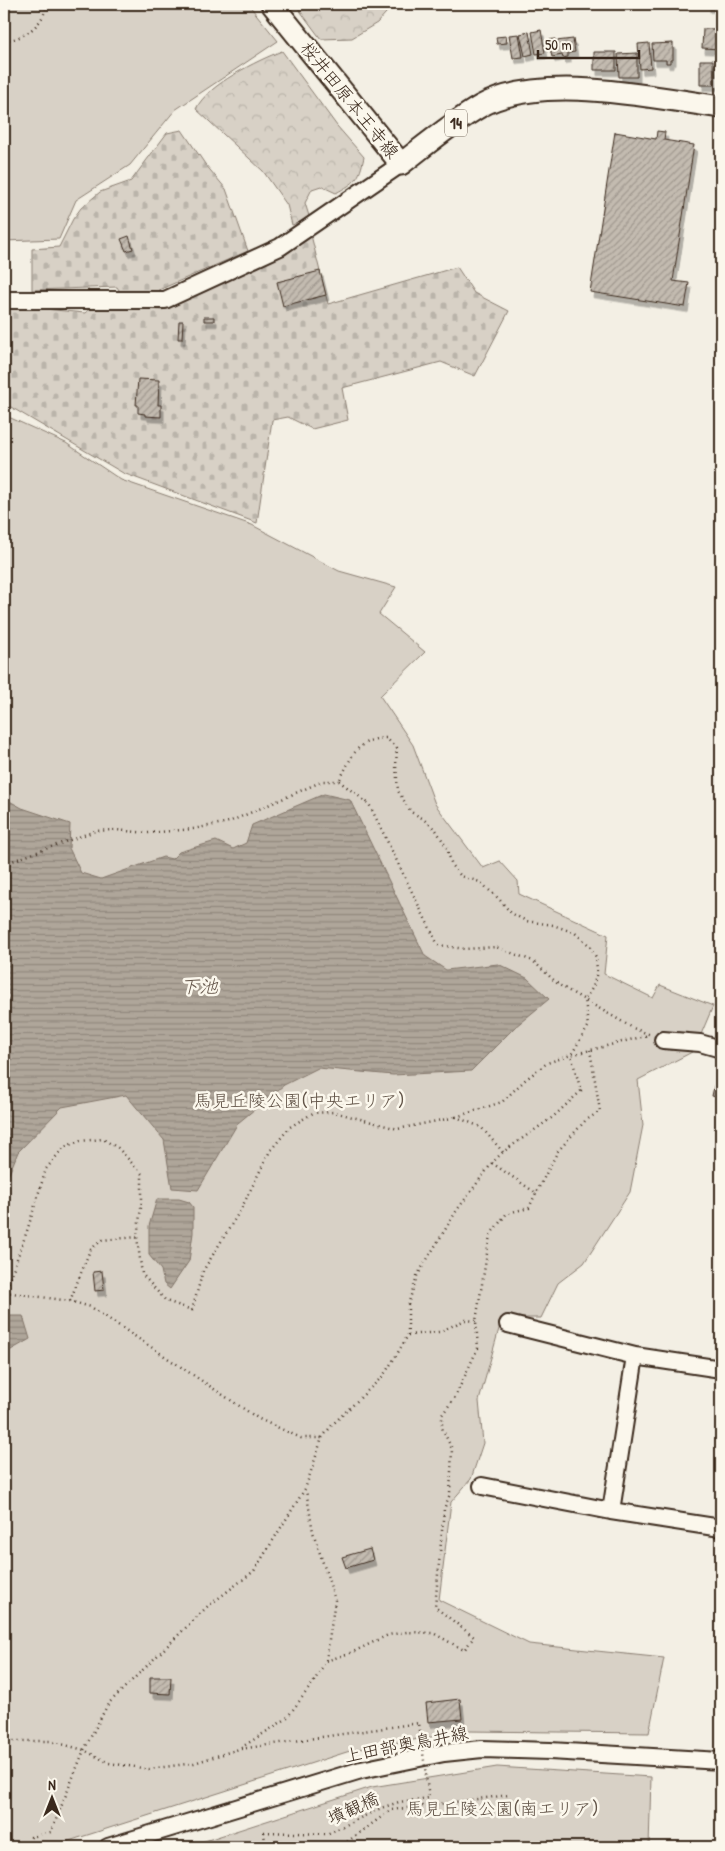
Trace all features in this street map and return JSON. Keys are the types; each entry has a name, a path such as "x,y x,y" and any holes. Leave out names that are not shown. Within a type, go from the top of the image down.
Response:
{"main road":[{"name":"桜井田原本王寺線","path":"272,4 401,164 482,106 508,95 535,90 611,92 721,107"}],"street":[{"path":"4,300 165,300 280,247 401,164"},
{"path":"657,1037 700,1043 721,1049"},
{"path":"508,1324 635,1356 721,1369"},
{"path":"611,1511 635,1356"},
{"path":"482,1486 611,1511 721,1528"},
{"name":"上田部奥鳥井線","path":"108,1847 362,1770 444,1753 482,1749 721,1761"}],"path":[{"path":"4,40 20,36 35,29 46,8 46,4"},
{"path":"27,1847 31,1837 51,1832 84,1750 108,1704 207,1607 254,1571 305,1489 322,1438 332,1425 383,1376 408,1335 408,1304 417,1276 457,1210 492,1163 503,1152 553,1117 582,1092 572,1055 588,1027 585,999 593,987 597,972 596,957 589,945 575,933 553,925 526,921 518,917 511,913 480,882 461,876 452,866 447,848 436,830 422,818 411,812 398,791 397,748 386,738 373,738 358,747 340,781"},
{"path":"4,864 95,831 116,830 148,833 193,829 228,822 323,781 340,781 369,804 438,945 465,949 496,947 524,957 533,961 559,984 633,1028 657,1037"},
{"path":"322,1438 301,1438 259,1419 91,1307 70,1301 4,1292 27,1231 46,1169 64,1148 80,1140 103,1139 118,1148 142,1174 142,1200 137,1237 142,1274 166,1301 192,1310 203,1271 241,1209 270,1151 290,1126 312,1113 334,1112 398,1129 456,1117 502,1102 525,1080 547,1063 590,1050 657,1037"},
{"path":"326,1661 354,1652 388,1635 407,1632 433,1633 464,1650 474,1637 435,1607 444,1509 450,1494 452,1449 442,1428 442,1415 455,1397 478,1348 476,1321 490,1235 507,1213 529,1208 558,1151 585,1121 600,1111 590,1050"},
{"path":"456,1117 481,1127 503,1152"},
{"path":"492,1163 536,1193"},
{"path":"70,1301 90,1250 102,1240 137,1237"},
{"path":"408,1335 439,1332 465,1320 476,1321"},
{"path":"4,1744 13,1741 50,1741 84,1750 109,1763 149,1768 194,1763 239,1749 286,1719 313,1683 326,1661 335,1600 313,1532 305,1489"},
{"name":"墳観橋","path":"239,1749 419,1723 429,1798 399,1802 381,1808 327,1834 264,1832 265,1844"},
{"path":"329,1847 340,1847 391,1810 510,1795"},
{"path":"247,1847 281,1842 310,1847"}],"green space":[{"path":"4,4 248,4 278,41 175,110 130,165 76,200 59,239 4,241"},
{"path":"295,4 394,4 377,23 352,38 321,39"},
{"path":"282,51 337,126 364,157 356,180 348,186 336,193 321,186 312,189 305,203 309,216 305,220 292,225 287,205 263,171 196,109 202,100 222,82 260,60"},
{"path":"182,130 205,164 226,189 248,251 154,292 121,293 117,287 32,290 32,249 59,247 73,219 81,208 100,192 131,181 167,133"},
{"path":"311,235 328,304 457,267 474,293 509,311 475,376 441,362 342,388 348,420 312,429 288,417 272,420 257,523 123,473 4,403 4,305 85,313 94,305 162,310 272,260"},
{"name":"馬見丘陵公園(中央エリア)","path":"4,415 66,443 121,480 252,525 339,571 396,587 379,614 425,652 380,696 413,745 435,804 483,868 500,861 518,881 519,894 608,935 604,974 653,998 660,985 713,1006 694,1051 638,1080 643,1125 630,1192 584,1263 558,1283 541,1318 502,1318 479,1401 483,1443 471,1479 451,1502 439,1600 529,1644 664,1658 649,1733 467,1731 353,1750 50,1847 4,1847"},
{"name":"馬見丘陵公園(南エリア)","path":"497,1767 651,1777 649,1847 186,1847 372,1787"}],"water":[{"name":"下池","path":"324,794 350,800 425,956 446,970 498,964 527,978 549,999 515,1027 471,1071 393,1075 318,1068 284,1085 238,1123 198,1190 172,1188 164,1140 126,1095 62,1107 18,1152 4,1186 4,1011 10,996 4,988 4,798 22,808 70,824 69,848 81,873 101,879 163,857 172,859 179,852 216,841 233,849 246,843 252,825"},
{"path":"157,1199 179,1199 189,1202 193,1207 193,1233 189,1261 170,1289 164,1284 161,1270 149,1255 149,1226"},
{"path":"4,1316 23,1316 30,1339 4,1354"}],"building":[{"path":"707,4 721,4 721,6 707,7"},
{"path":"719,24 721,24 721,49 702,48 703,29 719,29"},
{"path":"541,30 545,53 536,54 532,32"},
{"path":"529,32 533,54 525,56 520,34"},
{"path":"519,34 523,57 513,58 509,35"},
{"path":"506,36 507,43 497,44 496,37"},
{"path":"555,39 556,41 573,39 575,52 568,53 568,57 563,58 562,55 552,57 548,40"},
{"path":"649,43 651,68 640,69 638,44"},
{"path":"673,43 673,60 670,60 670,63 666,63 666,60 653,60 652,44"},
{"path":"594,52 616,52 616,70 594,70"},
{"path":"637,53 637,77 619,77 618,54"},
{"path":"700,60 713,60 714,85 700,85"},
{"path":"657,131 665,132 664,140 694,145 673,281 689,283 685,307 590,292 615,132 656,139"},
{"path":"129,236 133,249 126,251 121,239"},
{"path":"320,271 326,295 283,306 277,282"},
{"path":"204,317 214,317 214,321 204,321"},
{"path":"179,321 183,321 182,339 178,339"},
{"path":"138,379 159,380 158,405 161,405 161,417 145,416 145,414 138,413 138,405 136,405"},
{"path":"721,1062 721,1098 712,1096"},
{"path":"102,1271 104,1290 95,1291 93,1272"},
{"path":"370,1549 373,1560 346,1568 342,1557"},
{"path":"150,1677 171,1677 170,1694 150,1693"},
{"path":"460,1699 462,1719 428,1722 426,1703"}]}
